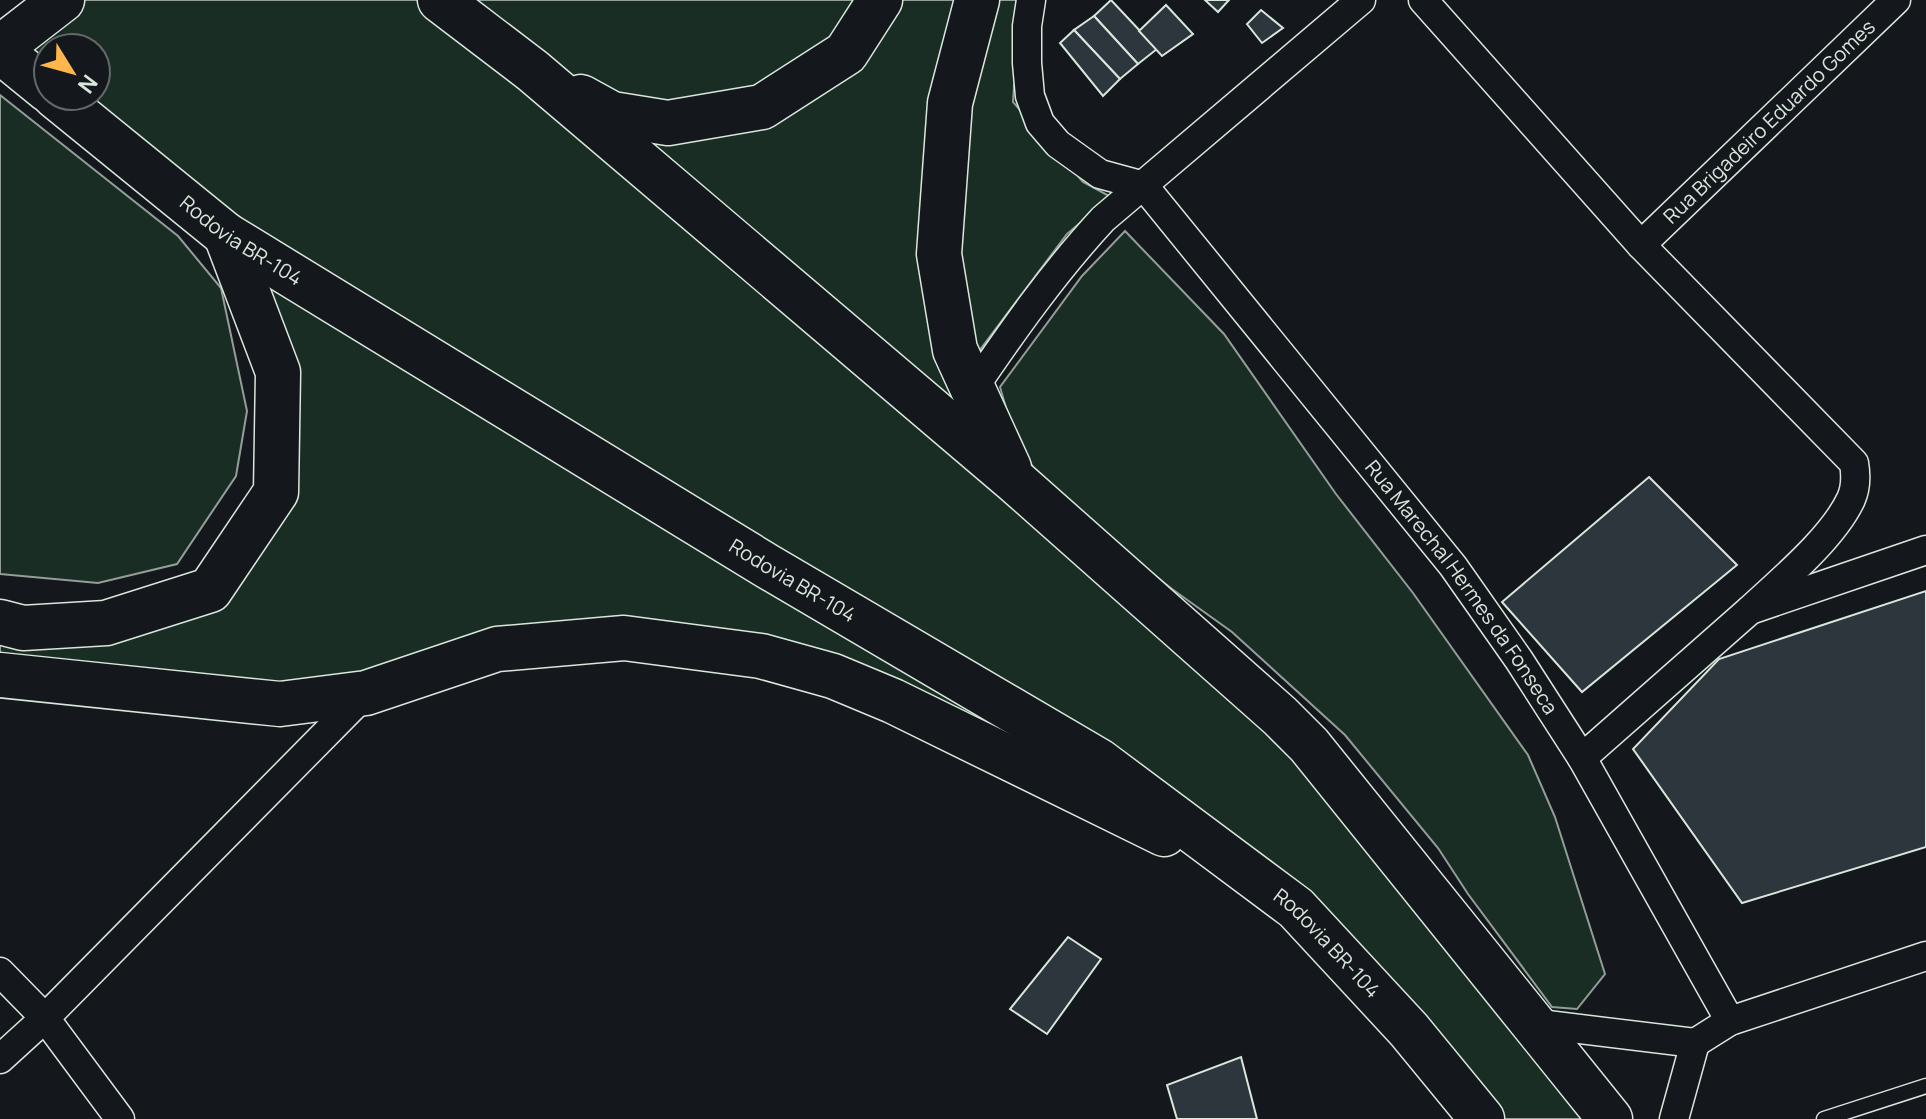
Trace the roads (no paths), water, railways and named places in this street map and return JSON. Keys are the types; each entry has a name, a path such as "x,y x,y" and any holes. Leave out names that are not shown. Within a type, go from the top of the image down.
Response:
{"highway":[{"path":"32,76 0,49 62,0"},
{"path":"440,0 533,71 1015,481 1280,716 1309,745 1610,1119"},
{"path":"533,71 612,114 668,123 762,107 846,53 880,0"},
{"path":"977,0 950,103 939,254 955,350 1015,481"},
{"name":"Rodovia BR-104","path":"75,112 226,235 767,566 1099,761 1296,908 1409,1030 1482,1119"},
{"path":"0,622 23,628 106,623 210,590 276,492 278,372 226,235"},
{"path":"0,675 280,704 366,693 497,649 624,638 761,656 833,676 893,701 1259,881"}],"street":[{"path":"1031,0 1027,63 1030,96 1040,123 1058,144 1100,174 1144,186"},
{"path":"973,389 1018,323 1071,254 1103,219 1361,0"},
{"path":"1423,0 1641,245 1854,463 1856,477 1852,498 1833,527 1750,610 1582,758"},
{"name":"Rua Brigadeiro Eduardo Gomes","path":"1641,245 1896,0"},
{"name":"Rua Marechal Hermes da Fonseca","path":"1144,186 1453,566 1519,660 1582,758 1730,1021"},
{"path":"1750,610 1926,550"},
{"path":"0,1059 45,1018 366,693"},
{"path":"1531,1023 1695,1043 1730,1021 1926,956"},
{"path":"0,972 45,1018 120,1119"},
{"path":"1674,1119 1695,1043"}],"lane":[{"path":"1824,1119 1926,1086"}]}
